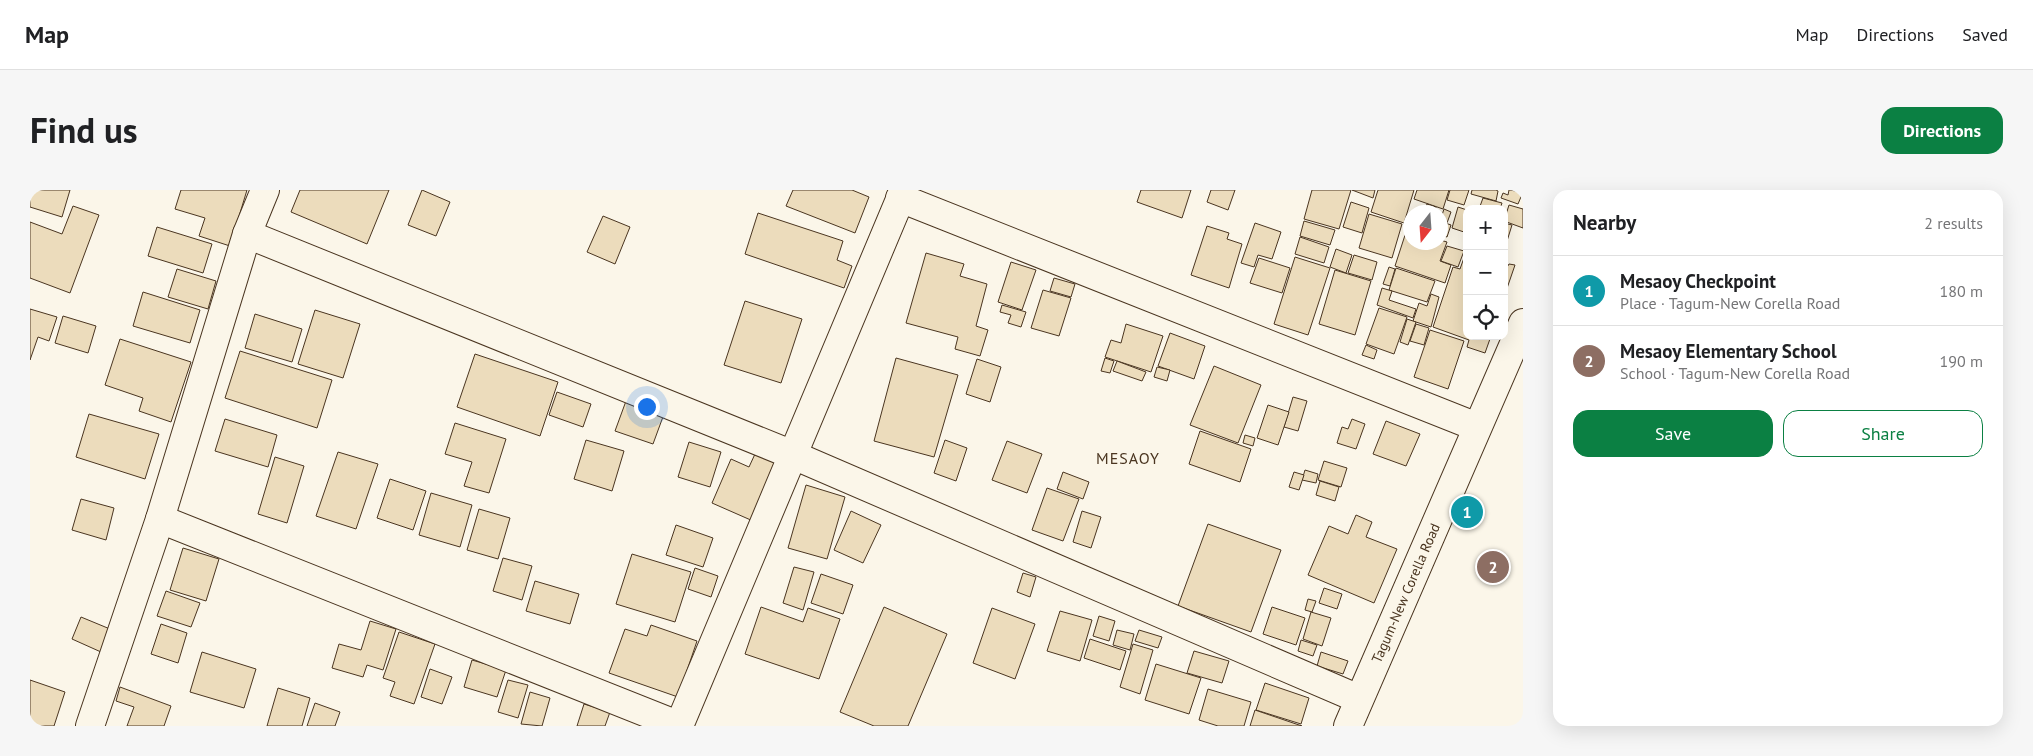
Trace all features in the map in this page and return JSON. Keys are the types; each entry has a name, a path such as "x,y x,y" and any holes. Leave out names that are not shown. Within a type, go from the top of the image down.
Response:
{"street":[{"path":"90,726 97,712 160,519 247,234 265,190"},
{"path":"160,519 680,726 902,194 1478,427"},
{"path":"247,234 792,455 1360,699"},
{"name":"Tagum-New Corella Road","path":"1348,726 1523,323"}],"building":[{"path":"30,190 70,190 62,217 30,207"},
{"path":"181,190 247,190 230,246 199,236 205,218 175,209"},
{"path":"300,190 389,190 367,244 291,212"},
{"path":"422,190 450,202 436,236 408,225"},
{"path":"793,190 852,190 869,197 855,233 786,206"},
{"path":"1141,190 1191,190 1182,218 1137,202"},
{"path":"1211,190 1235,190 1228,210 1207,202"},
{"path":"1312,190 1351,190 1339,229 1304,219"},
{"path":"1352,190 1375,190 1373,198"},
{"path":"1378,190 1414,190 1409,205 1403,205 1403,223 1371,212"},
{"path":"1417,190 1449,190 1444,205 1431,205 1414,199"},
{"path":"1450,190 1469,190 1464,205 1447,200"},
{"path":"1472,190 1496,190 1498,191 1496,201 1471,194"},
{"path":"1509,190 1523,192 1518,204 1501,198 1503,193 1508,195"},
{"path":"1483,198 1502,203 1501,205 1480,205"},
{"path":"1351,202 1369,208 1362,233 1343,227"},
{"path":"1509,205 1523,209 1523,228 1508,222"},
{"path":"73,206 99,215 70,293 30,278 30,222 62,234"},
{"path":"1458,207 1463,209 1463,232 1452,228"},
{"path":"758,213 843,241 837,260 852,266 844,288 745,254"},
{"path":"1369,214 1402,224 1392,258 1359,248"},
{"path":"603,216 630,227 615,264 587,252"},
{"path":"1304,221 1335,230 1330,245 1300,236"},
{"path":"1255,223 1281,232 1272,259 1258,255 1254,267 1241,263"},
{"path":"1508,224 1512,225 1508,238"},
{"path":"1207,226 1229,233 1227,239 1242,244 1229,288 1191,275"},
{"path":"157,227 212,244 203,273 148,256"},
{"path":"1300,237 1329,247 1324,263 1295,254"},
{"path":"1403,241 1403,250 1444,250 1440,261 1451,265 1445,283 1395,266"},
{"path":"1448,246 1463,251 1458,267 1441,261 1445,250 1448,250"},
{"path":"1336,249 1352,255 1346,273 1330,267"},
{"path":"926,253 964,264 960,276 987,284 976,326 988,330 980,356 955,349 958,337 906,323"},
{"path":"1354,255 1377,262 1372,280 1348,273"},
{"path":"1295,257 1330,268 1308,335 1274,324"},
{"path":"1259,258 1290,268 1282,293 1250,283"},
{"path":"1463,261 1463,338 1433,327 1453,267 1460,269"},
{"path":"1011,262 1036,270 1022,310 998,302"},
{"path":"1509,264 1515,265 1508,285"},
{"path":"1389,267 1395,269 1390,286 1383,284"},
{"path":"1396,268 1435,281 1427,302 1389,290"},
{"path":"177,269 216,281 208,309 168,297"},
{"path":"1335,270 1371,281 1355,335 1319,324"},
{"path":"1054,278 1075,284 1071,297 1050,291"},
{"path":"1382,288 1392,291 1389,300 1416,309 1413,318 1377,305"},
{"path":"1043,290 1071,298 1059,336 1031,328"},
{"path":"143,292 200,310 190,343 133,326"},
{"path":"1431,294 1439,297 1431,327 1413,321 1419,303 1427,306"},
{"path":"745,301 802,319 781,383 724,365"},
{"path":"1002,305 1026,312 1021,327 1008,323 1011,315 1000,312"},
{"path":"1379,308 1407,317 1394,354 1366,344"},
{"path":"30,309 57,317 49,341 38,337 30,360"},
{"path":"315,310 360,324 343,378 298,364"},
{"path":"255,314 302,329 292,362 245,348"},
{"path":"63,316 96,326 88,353 55,343"},
{"path":"1407,319 1416,322 1408,345 1400,342"},
{"path":"1126,324 1163,336 1151,372 1105,357 1111,340 1121,343"},
{"path":"1416,324 1429,328 1424,345 1410,341"},
{"path":"1430,330 1464,341 1448,389 1414,377"},
{"path":"1170,333 1205,346 1194,379 1158,366"},
{"path":"120,339 191,362 171,422 139,411 143,398 105,385"},
{"path":"1469,340 1490,340 1485,353 1467,347"},
{"path":"1366,345 1377,350 1374,359 1362,355"},
{"path":"240,351 332,380 317,428 225,398"},
{"path":"475,354 558,382 540,436 457,407"},
{"path":"896,358 958,375 934,457 874,441"},
{"path":"1105,358 1114,361 1110,373 1101,371"},
{"path":"977,359 1001,367 990,402 966,394"},
{"path":"1117,361 1146,372 1142,381 1113,371"},
{"path":"1214,366 1261,385 1238,443 1190,425"},
{"path":"1157,367 1170,370 1167,381 1154,377"},
{"path":"557,392 591,404 583,427 549,415"},
{"path":"1293,397 1307,401 1298,431 1284,427"},
{"path":"626,401 664,414 653,444 615,431"},
{"path":"1268,405 1289,412 1278,445 1257,438"},
{"path":"89,414 159,434 145,479 76,457"},
{"path":"225,419 277,435 268,467 215,451"},
{"path":"1352,419 1365,424 1356,449 1337,443 1342,427 1348,429"},
{"path":"1386,421 1420,434 1406,466 1373,454"},
{"path":"455,423 506,439 489,493 464,486 472,462 445,454"},
{"path":"1200,431 1251,449 1240,482 1189,464"},
{"path":"1245,435 1255,438 1253,446 1243,443"},
{"path":"586,440 624,451 612,491 574,479"},
{"path":"945,440 967,448 956,481 934,473"},
{"path":"1007,441 1042,454 1027,493 992,480"},
{"path":"689,442 721,452 710,487 678,477"},
{"path":"338,452 378,464 356,529 316,516"},
{"path":"755,454 778,463 753,521 712,503 731,459 749,467"},
{"path":"275,457 304,466 287,523 258,514"},
{"path":"1324,461 1347,468 1341,487 1318,480"},
{"path":"1305,470 1318,474 1316,483 1302,480"},
{"path":"1063,472 1089,482 1083,499 1057,489"},
{"path":"1294,472 1304,475 1299,490 1289,487"},
{"path":"390,479 426,491 413,530 377,518"},
{"path":"1320,481 1339,487 1335,501 1316,495"},
{"path":"806,485 845,497 827,559 788,548"},
{"path":"1047,488 1079,499 1063,541 1032,530"},
{"path":"431,493 472,505 460,547 419,535"},
{"path":"81,499 114,508 106,540 72,530"},
{"path":"1462,502 1476,506 1471,522 1457,517"},
{"path":"479,509 510,518 498,559 467,550"},
{"path":"851,511 881,525 863,563 834,550"},
{"path":"1082,511 1101,517 1091,548 1073,542"},
{"path":"1356,515 1372,522 1366,537 1397,549 1374,603 1308,575 1329,526 1348,534"},
{"path":"1208,524 1281,550 1251,632 1178,606"},
{"path":"676,525 713,538 703,567 666,555"},
{"path":"183,548 219,559 206,601 170,590"},
{"path":"632,554 691,572 675,622 616,604"},
{"path":"503,558 532,566 522,600 493,591"},
{"path":"794,567 814,572 803,610 783,603"},
{"path":"695,568 718,576 711,597 688,589"},
{"path":"1023,573 1036,577 1030,597 1017,592"},
{"path":"821,574 853,585 843,614 811,603"},
{"path":"535,581 579,594 570,624 526,611"},
{"path":"1324,588 1342,594 1337,609 1319,603"},
{"path":"166,591 200,603 191,627 157,616"},
{"path":"1308,599 1316,601 1312,612 1305,610"},
{"path":"761,607 803,622 808,608 840,619 819,679 745,654"},
{"path":"884,607 947,634 908,726 874,726 840,712"},
{"path":"1272,607 1305,618 1296,645 1263,634"},
{"path":"992,608 1035,624 1015,679 973,663"},
{"path":"1060,611 1092,620 1080,661 1047,651"},
{"path":"1311,612 1331,618 1322,646 1303,639"},
{"path":"1099,616 1115,621 1109,641 1093,636"},
{"path":"81,617 110,629 101,652 72,639"},
{"path":"370,621 396,629 383,670 367,665 363,677 332,668 339,644 361,650"},
{"path":"161,624 187,633 178,663 151,654"},
{"path":"651,625 697,641 678,697 609,673 625,629 647,636"},
{"path":"1117,630 1134,634 1130,650 1113,645"},
{"path":"1139,630 1162,637 1158,648 1135,641"},
{"path":"399,632 435,644 414,704 390,696 395,682 383,678"},
{"path":"1090,639 1126,651 1120,670 1084,658"},
{"path":"1301,640 1317,645 1313,656 1298,651"},
{"path":"1133,644 1153,650 1140,694 1120,687"},
{"path":"1194,651 1229,661 1222,683 1187,673"},
{"path":"202,652 256,669 244,708 190,692"},
{"path":"1321,652 1348,661 1343,674 1317,666"},
{"path":"472,660 506,670 497,697 464,687"},
{"path":"1156,664 1201,678 1189,714 1145,700"},
{"path":"430,669 452,677 442,704 421,697"},
{"path":"30,680 65,692 54,726 30,726"},
{"path":"508,680 528,685 518,718 498,712"},
{"path":"1265,683 1309,698 1301,724 1256,710"},
{"path":"120,687 171,706 164,726 127,726 134,707 116,701"},
{"path":"278,688 310,698 302,726 267,726"},
{"path":"1208,689 1251,702 1244,726 1218,726 1199,720"},
{"path":"530,692 550,698 542,726 521,724"},
{"path":"315,703 340,712 335,726 307,726"},
{"path":"584,704 610,712 605,726 577,726"},
{"path":"1255,710 1302,726 1250,726"}],"place":[{"name":"Mesaoy Checkpoint","path":"1467,512"},
{"name":"Mesaoy Elementary School","path":"1493,567"}],"district":[{"name":"MESAOY","path":"1128,458"}]}
